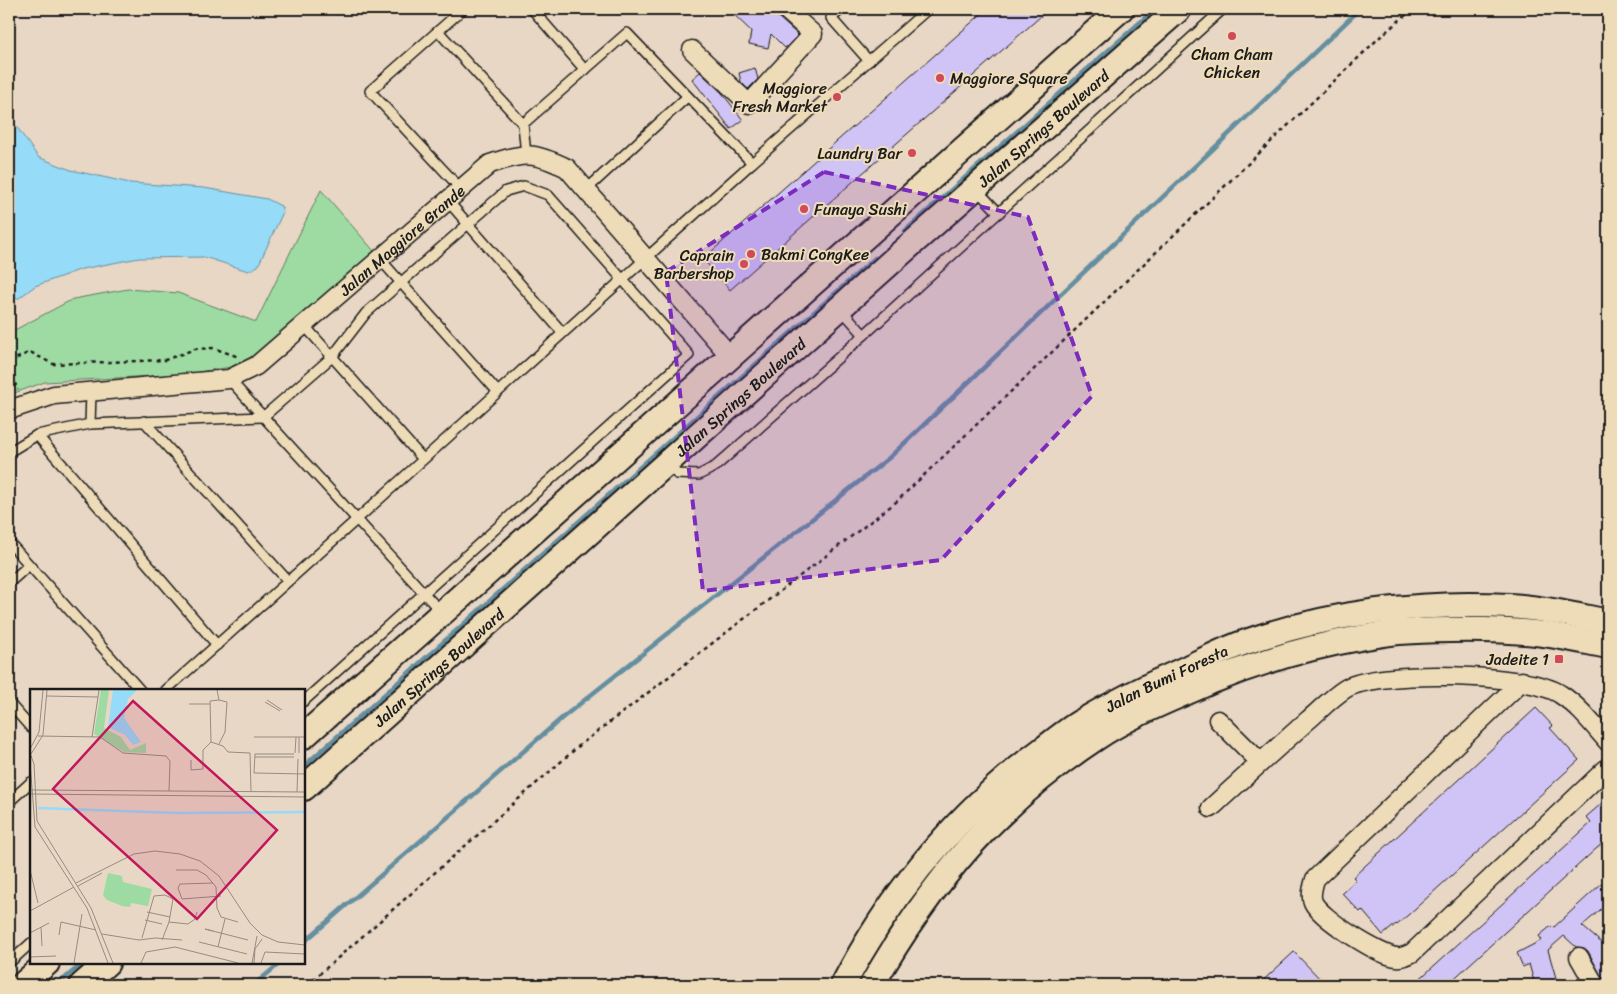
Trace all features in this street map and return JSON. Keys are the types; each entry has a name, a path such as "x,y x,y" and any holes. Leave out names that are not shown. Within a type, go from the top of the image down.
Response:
{"main road":[{"path":"305,735 1121,9"},
{"name":"Jalan Springs Boulevard","path":"305,787 672,469 840,308 1179,9"},
{"path":"875,229 900,254"},
{"name":"Jalan Bumi Foresta","path":"843,985 862,949 917,869 975,806 1015,770 1078,724 1147,686 1242,643 1309,623 1393,609 1466,605 1510,606 1556,611 1608,622"},
{"name":"Jalan Bumi Foresta","path":"872,985 909,922 946,872 990,824 1035,781 1097,736 1168,700 1249,666 1322,645 1398,632 1474,630 1542,634 1608,646"},
{"path":"22,985 46,964"},
{"path":"82,985 106,964"}],"street":[{"path":"692,50 749,104 813,34 785,9"},
{"name":"Jalan Maggiore Grande","path":"9,410 54,395 230,379 256,366 453,194 490,164 516,155 541,156 567,168 731,357"},
{"path":"1212,808 1260,762 1345,689 1373,679 1423,675 1522,682 1560,693 1584,715 1608,742"},
{"path":"1522,682 1314,879 1312,894 1314,903 1323,914 1380,952 1396,957 1412,953 1605,770 1608,747"},
{"path":"1218,720 1260,762"},
{"path":"1579,956 1595,985"}],"lane":[{"path":"462,9 370,91 453,194 468,224 562,332"},
{"path":"532,9 586,70"},
{"path":"842,9 831,18 869,61"},
{"path":"672,469 699,475 716,466 864,335 1223,9"},
{"path":"167,689 358,520 422,458 622,278 925,10"},
{"path":"438,31 523,124 526,156"},
{"path":"523,124 627,33 752,162"},
{"path":"586,190 687,97"},
{"path":"9,452 37,435 90,424 263,416 332,357 366,312 506,191 524,186 548,195 689,354 305,700"},
{"path":"976,188 998,213"},
{"path":"380,259 497,391"},
{"path":"840,308 864,335"},
{"path":"304,325 422,458"},
{"path":"230,379 442,613"},
{"path":"90,424 91,393"},
{"path":"144,421 288,581"},
{"path":"37,435 217,645"},
{"path":"9,542 137,689"},
{"path":"9,582 29,565"},
{"path":"9,703 30,727"},
{"path":"9,802 30,783"},
{"path":"9,963 30,944"}],"path":[{"path":"307,985 580,745 896,502 1381,36 1413,9"},
{"path":"9,362 30,352 53,364 165,360 195,349 213,348 236,355 256,366"}],"highlighted area":[{"path":"824,172 1028,217 1092,396 941,560 703,591 666,272"}],"green space":[{"path":"321,190 374,251 257,354 231,367 187,374 45,382 9,395 9,333 73,299 128,289 178,293 256,322"}],"water":[{"path":"9,116 38,157 71,170 130,183 204,188 267,199 281,206 283,212 258,266 248,271 204,257 139,258 82,269 35,286 19,298 9,299"}],"building":[{"path":"728,9 775,9 778,17 798,35 785,48 771,34 768,48 749,44 751,31"},
{"path":"987,9 1049,9 730,290 703,259"},
{"path":"755,68 758,79 748,89 741,82 739,73"},
{"path":"700,72 722,93 743,120 731,129 692,79"},
{"path":"1536,708 1553,726 1550,728 1579,760 1397,925 1383,935 1362,910 1360,912 1342,893 1356,880 1353,877"},
{"path":"1608,798 1608,838 1447,985 1413,985 1591,823 1586,817"},
{"path":"1601,884 1608,891 1608,903 1582,926 1603,944 1608,941 1608,985 1606,985 1588,951 1584,948 1576,947 1564,936 1548,950 1558,985 1535,985 1529,964 1523,967 1517,953 1542,940 1539,936 1551,926 1553,928"},
{"path":"1294,952 1326,985 1258,985"}],"waterway":[{"path":"905,231 1155,9"},
{"path":"305,941 562,718 890,457 1360,9"},
{"path":"305,765 875,258"},
{"path":"57,985 82,964"},
{"path":"254,985 279,964"}],"place":[{"name":"Cham Cham Chicken","path":"1232,36"},
{"name":"Maggiore Square","path":"940,78"},
{"name":"Maggiore Fresh Market","path":"837,97"},
{"name":"Laundry Bar","path":"912,153"},
{"name":"Funaya Sushi","path":"804,209"},
{"name":"Bakmi CongKee","path":"751,254"},
{"name":"Caprain Barbershop","path":"744,264"},
{"name":"Jadeite 1","path":"1559,659"}]}
